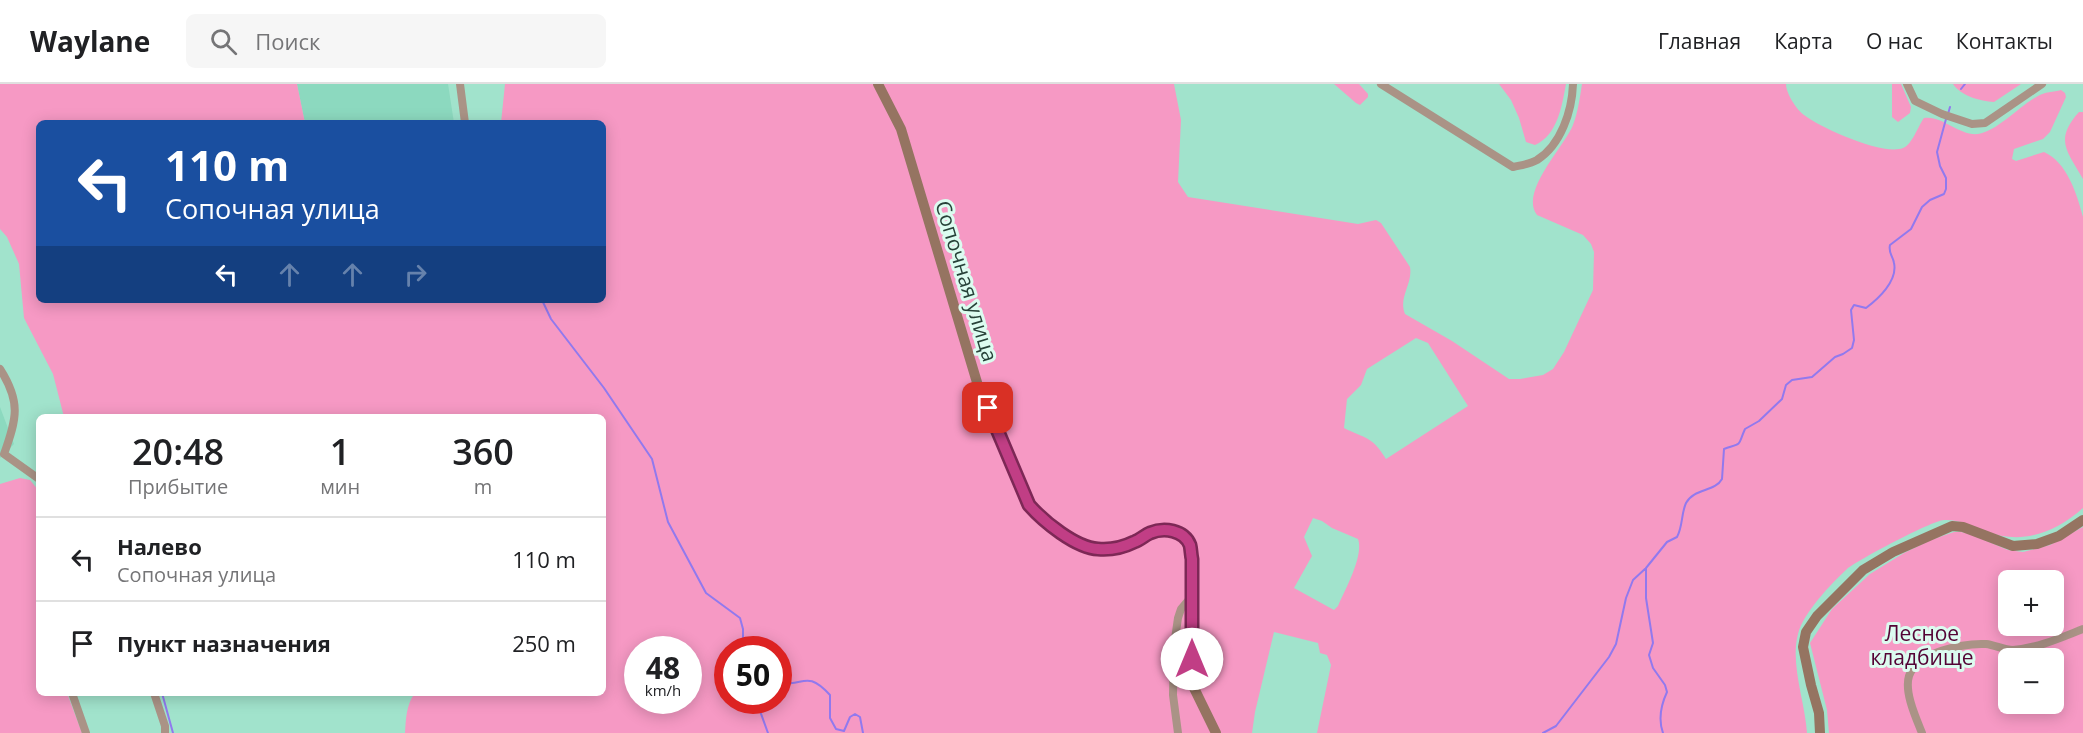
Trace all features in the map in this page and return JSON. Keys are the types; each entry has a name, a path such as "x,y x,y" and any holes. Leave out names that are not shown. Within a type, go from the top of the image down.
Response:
{"main road":[{"name":"Сопочная улица","path":"878,84 901,129 979,389 1029,505 1063,533 1089,548 1108,550 1132,543 1161,529 1170,529 1190,545 1194,688 1216,733"},
{"path":"1820,733 1819,713 1803,647 1806,632 1817,616 1863,570 1893,552 1952,526 1963,527 2013,546 2037,544 2060,536 2083,520"}],"street":[{"path":"460,84 465,120"},
{"path":"1382,84 1514,166 1536,160 1556,140 1566,121 1574,84"},
{"path":"1907,84 1915,101 1942,114 1972,124 1985,123 2042,84"},
{"path":"0,369 14,395 16,411 12,432 2,451 36,476"},
{"path":"1178,733 1173,695 1174,646 1181,609 1192,596"},
{"path":"1922,733 1912,709 1908,686 1909,676 1914,668 1932,654 1978,644 1988,644 2010,650 2033,647 2083,629"},
{"path":"73,696 86,733"},
{"path":"155,696 165,726 165,733"}],"shaded area":[{"path":"297,84 448,84 454,120 304,120"},
{"path":"0,407 14,444 0,458"}],"green space":[{"path":"0,84 297,84 304,120 36,120 36,303 606,303 606,120 501,120 505,84 1174,84 1181,120 1178,182 1188,197 1358,224 1376,220 1381,223 1410,267 1410,279 1403,302 1405,314 1452,341 1509,379 1520,379 1543,375 1553,369 1564,352 1593,290 1594,252 1591,244 1583,235 1537,215 1533,205 1538,182 1573,125 1582,84 1786,84 1795,105 1812,120 1867,145 1894,149 1903,148 1909,143 1924,118 1937,120 1964,132 1978,134 2001,123 2040,95 2061,90 2066,97 2050,132 2043,139 2014,149 2012,159 2016,161 2044,152 2052,157 2059,163 2070,180 2083,217 2083,508 2050,530 2026,536 2001,536 1961,522 1944,520 1895,542 1847,569 1811,608 1798,634 1797,670 1807,733 1317,733 1331,665 1327,655 1320,653 1318,643 1274,632 1252,733 405,733 408,707 413,696 606,696 606,414 63,414 53,374 24,318 19,264 7,237 0,229","holes":["1416,338 1428,343 1468,406 1386,459 1372,442 1344,428 1347,399 1361,385 1367,369","1313,518 1358,539 1359,546 1349,582 1334,610 1294,588 1312,556 1304,537"]},
{"path":"1334,84 1359,84 1368,97 1360,105"},
{"path":"1499,84 1566,84 1558,119 1543,140 1535,145 1526,142 1511,100"},
{"path":"1892,84 1901,84 1911,107 1910,113 1898,122 1892,117"},
{"path":"1953,84 2021,84 1994,102 1971,97 1961,92"},
{"path":"2079,112 2083,112 2083,179 2068,153 2065,138 2071,122"},
{"path":"20,478 30,480 36,487 36,696 68,696 82,733 0,733 0,484"},
{"name":"Лесное кладбище","path":"2083,527 2083,733 1829,733 1827,710 1810,643 1832,609 1870,574 1904,553 1954,532 1970,534 2008,550 2023,552 2050,545"}],"waterway":[{"path":"1961,89 1965,84"},
{"path":"1948,114 1950,107"},
{"path":"1663,733 1661,712 1667,692 1653,668 1649,655 1653,643 1646,598 1646,568 1667,542 1677,537 1684,507 1690,498 1715,486 1722,479 1724,449 1739,443 1745,429 1759,421 1782,399 1786,385 1792,380 1812,377 1835,357 1852,348 1854,340 1851,310 1854,305 1866,308 1886,289 1894,270 1890,245 1911,229 1922,207 1930,200 1944,194 1946,178 1937,152 1946,119"},
{"path":"543,303 551,319 604,388 652,459 668,522 706,593 740,618 743,636"},
{"path":"1543,733 1556,726 1609,657 1616,644 1626,598 1633,580 1646,568"},
{"path":"792,683 814,682 830,695 830,718 836,729 844,731 850,717 855,714 860,717 863,733"},
{"path":"163,696 173,733"},
{"path":"761,714 768,733"}],"route":[{"path":"988,408 1029,505 1048,523 1063,533 1089,548 1108,550 1132,543 1161,529 1170,529 1186,539 1190,545 1192,559 1192,659"}]}
